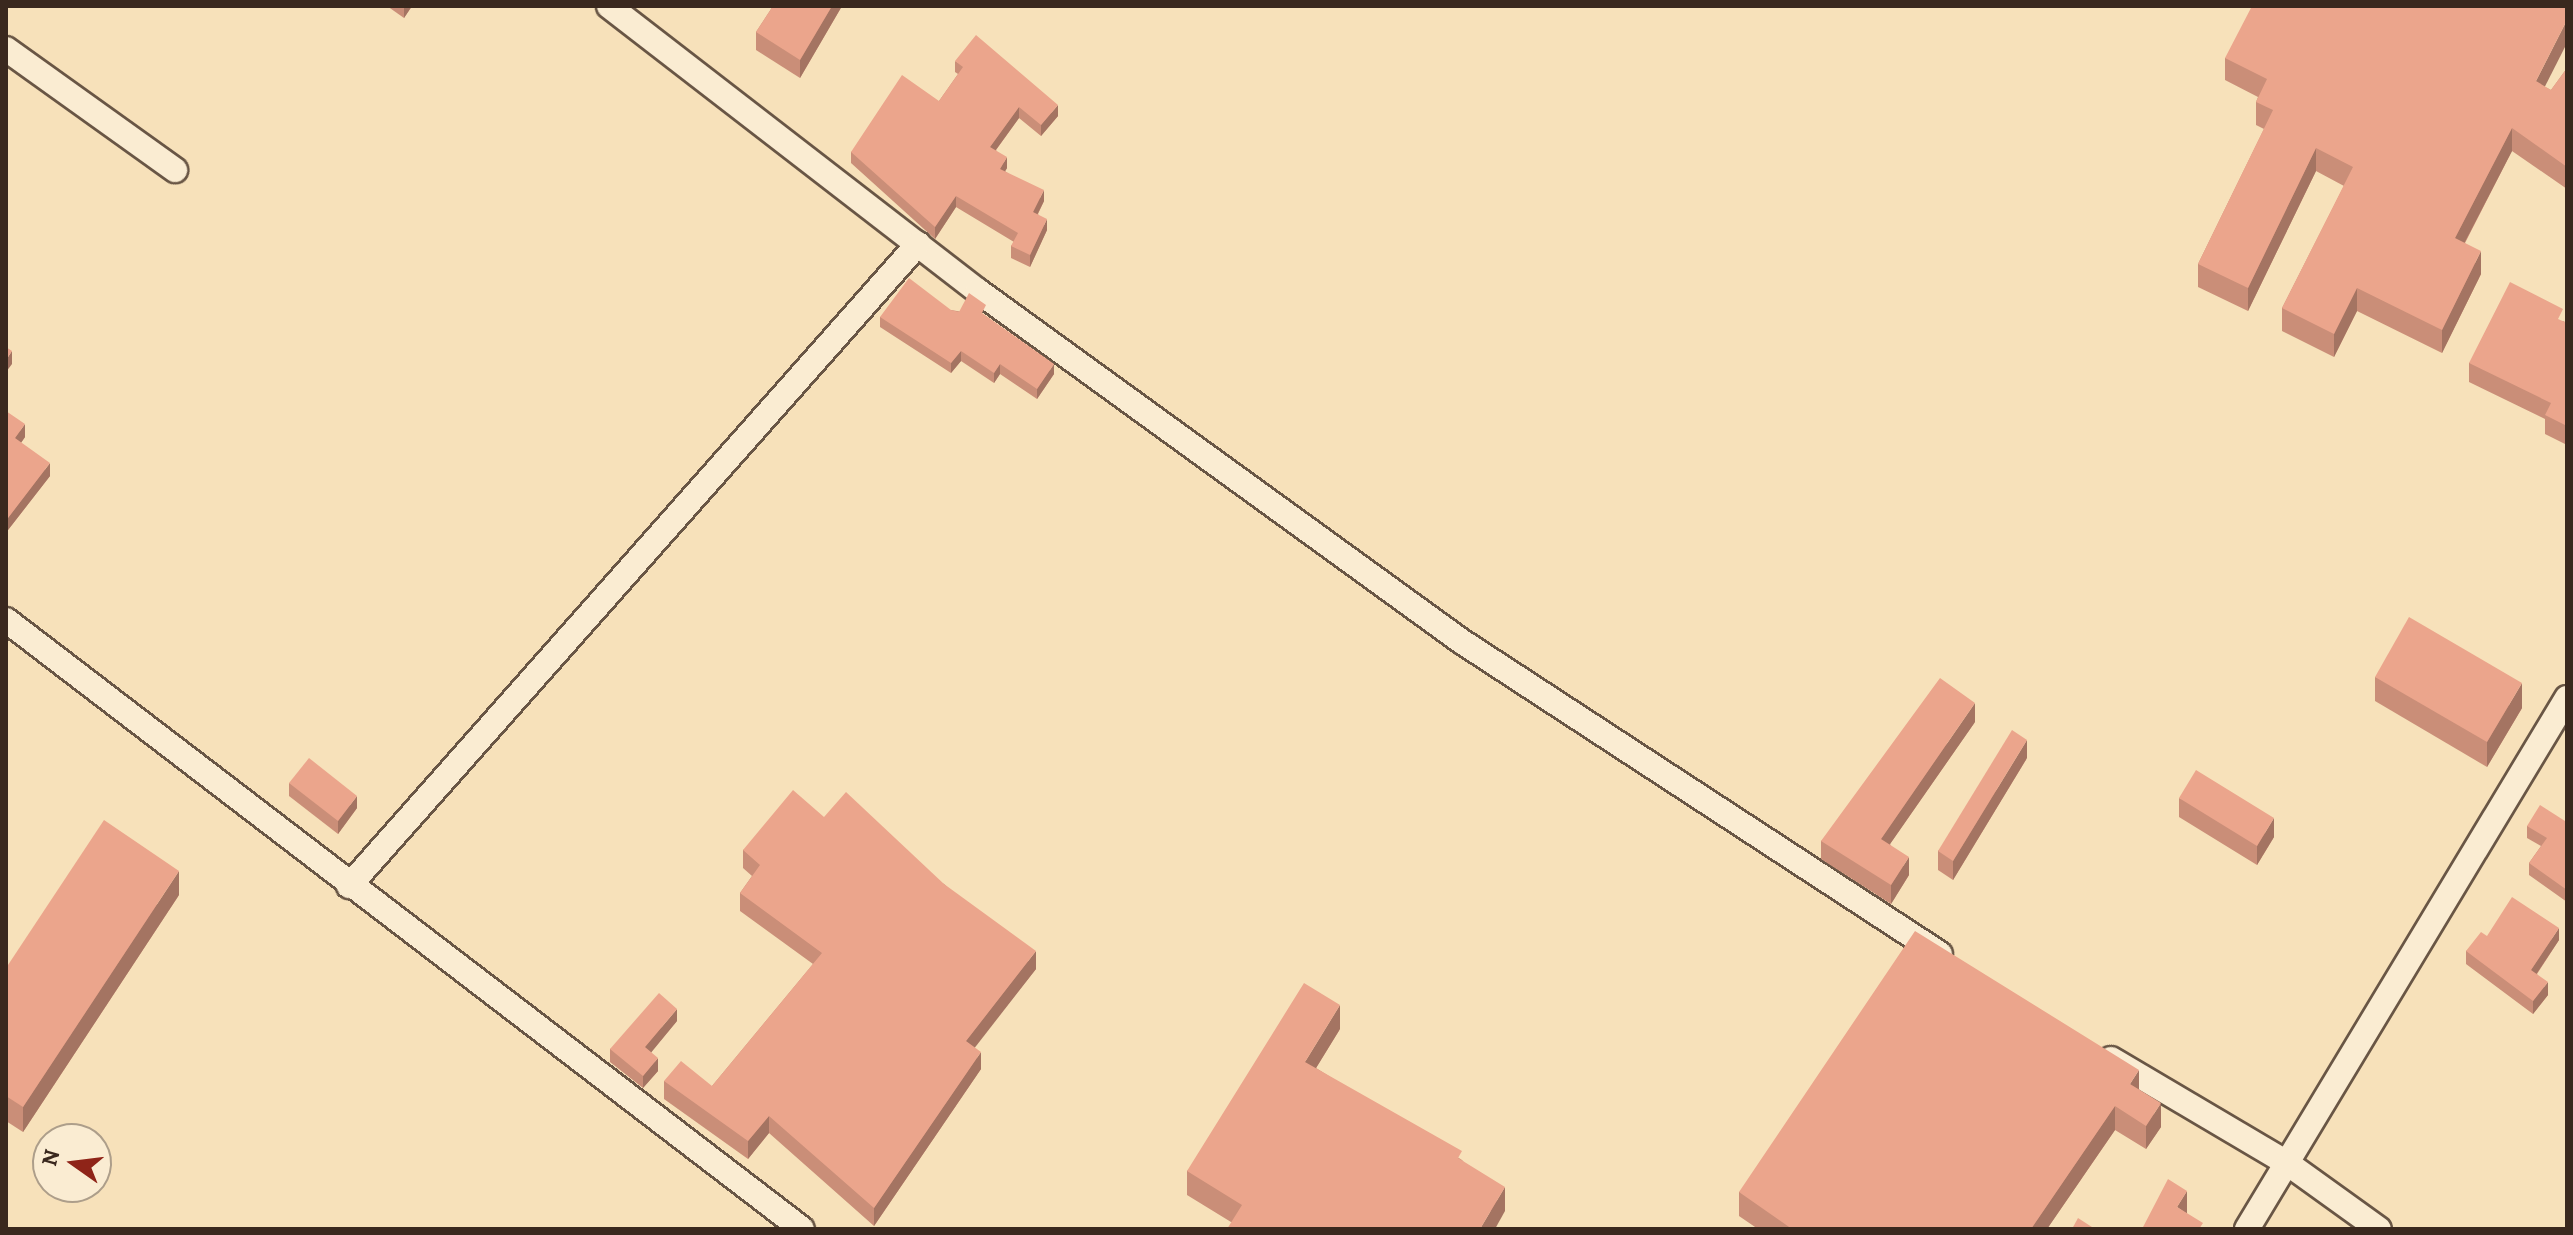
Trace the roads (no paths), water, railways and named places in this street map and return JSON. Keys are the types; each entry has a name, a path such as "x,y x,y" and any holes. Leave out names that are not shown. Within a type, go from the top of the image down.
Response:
{"street":[{"path":"609,6 918,244 1552,704 1968,972"},
{"path":"6,49 175,170"},
{"path":"349,886 918,244"},
{"path":"6,620 349,886 802,1229"},
{"path":"2247,1229 2567,698"},
{"path":"2088,1045 2287,1163 2379,1229"}]}
